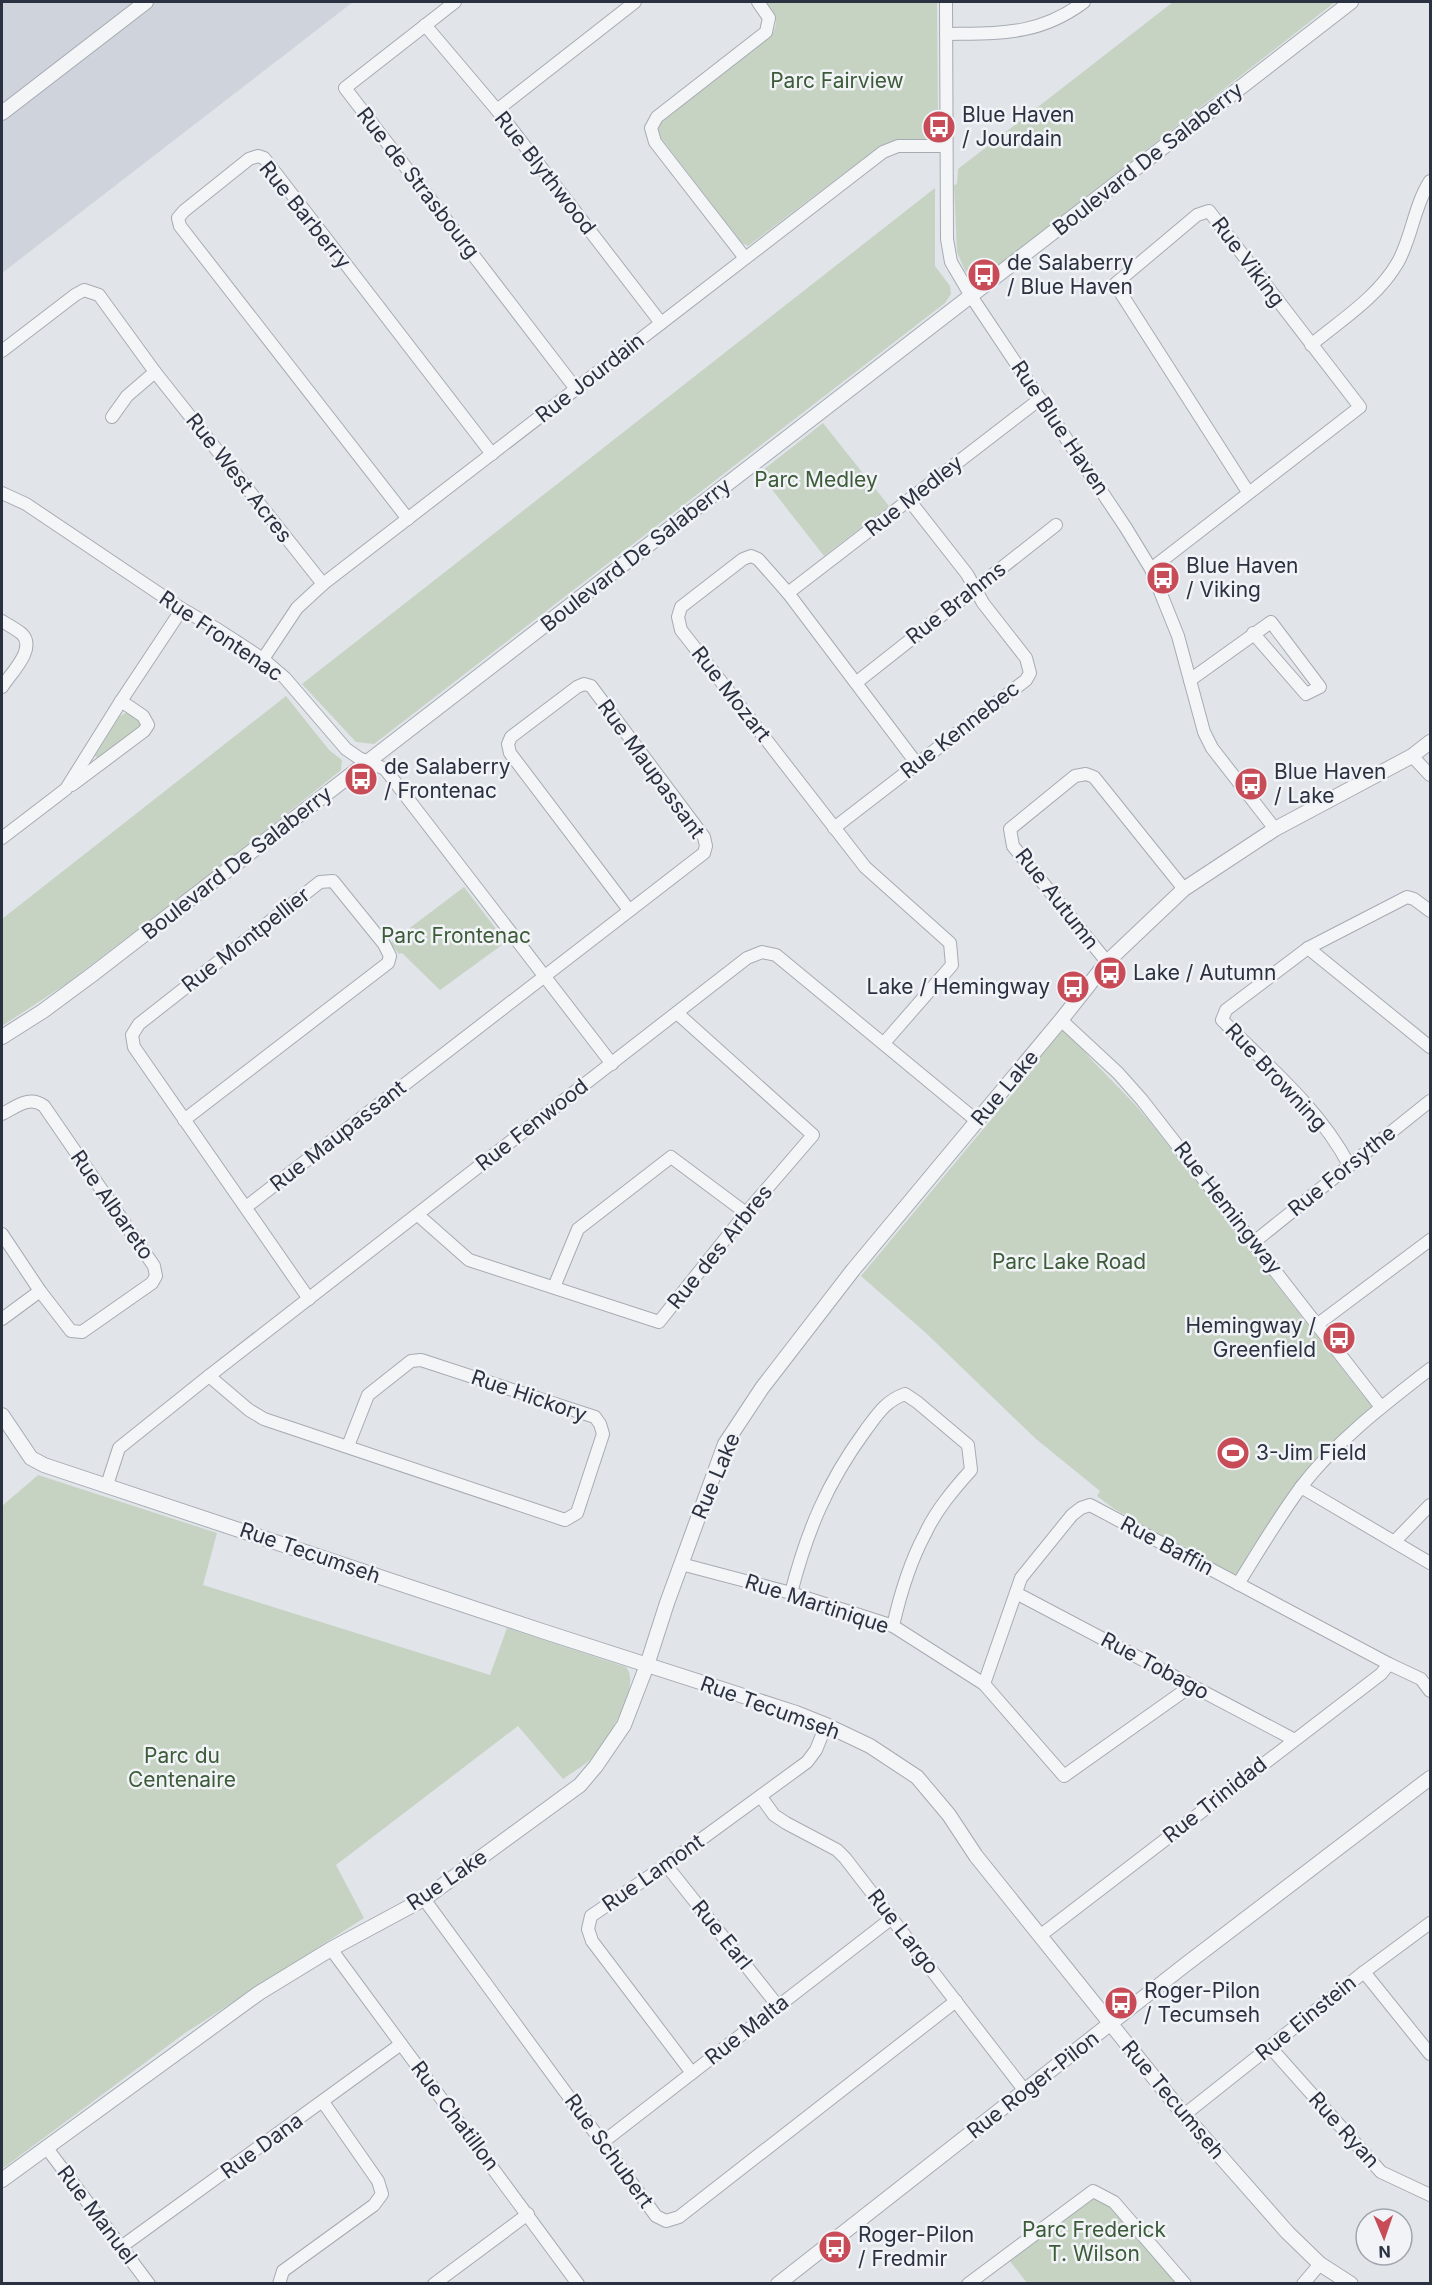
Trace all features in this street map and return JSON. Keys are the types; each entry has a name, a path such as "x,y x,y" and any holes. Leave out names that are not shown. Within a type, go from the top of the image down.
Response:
{"street":[{"path":"2,113 146,2"},
{"name":"Rue de Strasbourg","path":"455,2 345,88 576,389"},
{"path":"497,110 635,2"},
{"path":"745,258 655,142 651,128 657,117 766,32 769,18 758,2"},
{"name":"Rue Blue Haven","path":"946,2 947,247 951,262 971,296 1151,569 1178,636 1204,732 1212,748 1275,829"},
{"path":"946,34 1001,34 1023,31 1058,18 1083,2"},
{"name":"Boulevard De Salaberry","path":"2,1037 66,995 1351,2"},
{"name":"Rue Blythwood","path":"425,25 497,110 661,323"},
{"name":"Rue Jourdain","path":"263,659 297,608 322,584 889,148 946,146"},
{"name":"Rue Barberry","path":"408,519 180,226 178,218 184,211 249,159 258,156 264,158 492,454"},
{"path":"1311,345 1376,291 1393,269 1398,262 1422,194 1431,181"},
{"name":"Rue Viking","path":"1151,569 1360,407 1209,211 1197,215 1115,284 1248,492"},
{"name":"Rue West Acres","path":"2,351 84,290 99,295 155,372 322,584"},
{"path":"112,417 127,396 155,372"},
{"name":"Rue Medley","path":"788,593 1040,399"},
{"name":"Rue Frontenac","path":"2,493 26,504 182,609 217,628 263,659 285,678 346,748 368,762 385,769 612,1064"},
{"name":"Rue Kennebec","path":"834,828 1026,680 1030,673 1026,658 983,603 967,574 909,500"},
{"name":"Rue Brahms","path":"857,682 1056,525"},
{"name":"Rue Mozart","path":"884,1044 952,965 951,943 865,867 681,630 678,618 681,607 743,559 751,556 758,559 788,593 917,764"},
{"path":"66,789 182,609"},
{"path":"2,621 23,635 27,642 27,650 2,687"},
{"path":"1190,680 1253,633 1271,622 1320,687 1306,694 1253,633"},
{"name":"Rue Maupassant","path":"246,1207 704,853 706,846 704,837 591,686 584,684 511,736 508,744 510,753 628,910"},
{"path":"2,838 144,731 148,725 143,716 121,701"},
{"name":"Rue Lake","path":"2,2180 259,1993 331,1949 424,1899 580,1785 624,1725 725,1444 762,1388 846,1279 1107,962 1184,889 1275,829 1412,756 1431,742"},
{"path":"1412,756 1431,775"},
{"name":"Rue Autumn","path":"1107,962 1013,846 1010,829 1075,776 1086,774 1094,777 1184,889"},
{"name":"Rue Montpellier","path":"184,1120 388,963 390,956 384,944 333,881 320,882 139,1024 132,1035 134,1047 184,1120 246,1207 309,1299"},
{"name":"Rue Browning","path":"1349,1165 1338,1144 1301,1098 1222,1020 1226,1010 1308,948 1407,897 1431,911"},
{"path":"1308,948 1431,1047"},
{"name":"Rue Fenwood","path":"107,1485 119,1448 747,958 762,952 776,955 977,1121"},
{"name":"Rue des Arbres","path":"418,1215 469,1260 659,1322 746,1213 813,1135 677,1013"},
{"name":"Rue Hemingway","path":"1061,1020 1133,1089 1381,1407"},
{"name":"Rue Albareto","path":"2,1114 27,1101 37,1101 44,1106 154,1266 156,1276 152,1283 82,1332 72,1331 40,1291 2,1234"},
{"name":"Rue Forsythe","path":"1254,1242 1431,1101"},
{"path":"554,1287 578,1229 672,1157 746,1213"},
{"path":"1318,1324 1431,1240"},
{"path":"2,1319 40,1291"},
{"name":"Rue Hickory","path":"209,1376 249,1410 264,1419 565,1520 577,1513 603,1434 595,1417 421,1360 411,1361 368,1395 348,1446"},
{"path":"1238,1584 1301,1487 1337,1448 1381,1407 1431,1369"},
{"path":"791,1593 806,1538 827,1489 856,1443 884,1405 892,1398 905,1394 918,1402 968,1445 971,1470 950,1495 925,1533 910,1571 893,1626"},
{"name":"Rue Tecumseh","path":"2,1415 31,1458 44,1465 796,1713 870,1746 917,1778 949,1815 976,1856 1184,2115 1287,2232 1320,2264 1351,2283"},
{"path":"1301,1487 1431,1563"},
{"name":"Rue Baffin","path":"984,1684 1021,1578 1072,1515 1090,1505 1421,1679 1431,1691"},
{"path":"1395,1541 1431,1505"},
{"name":"Rue Martinique","path":"681,1563 791,1593 893,1626 984,1684 1064,1776 1191,1686"},
{"name":"Rue Tobago","path":"1016,1593 1293,1739"},
{"name":"Rue Trinidad","path":"1041,1935 1293,1739 1381,1674 1389,1664"},
{"name":"Rue Lamont","path":"692,2073 592,1941 588,1929 591,1916 666,1865 807,1762 816,1750 826,1725"},
{"name":"Rue Roger-Pilon","path":"778,2283 794,2279 1025,2091 1185,1965 1431,1778"},
{"name":"Rue Largo","path":"761,1797 774,1815 837,1850 845,1858 1025,2091"},
{"name":"Rue Earl","path":"666,1865 778,2006"},
{"name":"Rue Schubert","path":"424,1899 656,2216 666,2221 680,2217 956,2001"},
{"name":"Rue Malta","path":"603,2142 892,1918"},
{"name":"Rue Einstein","path":"1184,2115 1364,1972 1431,1923"},
{"name":"Rue Chatillon","path":"331,1949 578,2283"},
{"path":"1364,1972 1431,2054"},
{"name":"Rue Dana","path":"122,2247 401,2043"},
{"name":"Rue Ryan","path":"1270,2047 1381,2172 1431,2195"},
{"path":"279,2283 283,2271 374,2205 382,2194 378,2181 323,2102"},
{"name":"Rue Manuel","path":"46,2147 149,2283"},
{"path":"968,2283 1093,2191 1114,2202 1185,2283"},
{"path":"434,2283 528,2214"},
{"path":"1303,2283 1320,2264"}],"shaded area":[{"path":"2,2 353,2 2,273"}],"green space":[{"name":"Parc Fairview","path":"766,2 937,2 938,112 934,112 935,118 938,118 937,131 932,137 897,140 880,146 748,246 742,243 661,138 658,130 660,123 771,36 776,22"},
{"path":"1173,2 1335,2 985,276 979,277 965,271 957,252 954,185 957,184 958,169"},
{"path":"935,188 935,266 950,286 951,294 945,303 374,744 356,742 302,684"},
{"name":"Parc Medley","path":"823,423 889,506 824,556 759,473"},
{"path":"286,696 329,750 342,760 341,770 235,855 66,984 2,1026 2,919"},
{"path":"125,713 140,720 141,725 98,758 95,756 120,716"},
{"name":"Parc Frontenac","path":"464,887 506,942 440,990 402,953 399,954 390,943"},
{"name":"Parc Lake Road","path":"1061,1020 1091,1059 1150,1122 1365,1398 1381,1407 1357,1420 1311,1465 1293,1487 1249,1553 1238,1584 1097,1496 1100,1491 1036,1439 927,1334 861,1276 1034,1068"},
{"name":"Parc du Centenaire","path":"38,1475 217,1533 203,1585 490,1675 507,1628 626,1667 630,1676 630,1687 620,1715 596,1752 587,1763 563,1779 518,1726 336,1865 364,1918 185,2033 2,2169 2,1506"},
{"name":"Parc Frederick T. Wilson","path":"1093,2191 1114,2202 1185,2283 1027,2283 1006,2256"}],"place":[{"name":"Blue Haven / Jourdain","path":"939,127"},
{"name":"de Salaberry / Blue Haven","path":"984,275"},
{"name":"Blue Haven / Viking","path":"1163,578"},
{"name":"de Salaberry / Frontenac","path":"361,779"},
{"name":"Blue Haven / Lake","path":"1251,784"},
{"name":"Lake / Autumn","path":"1110,973"},
{"name":"Lake / Hemingway","path":"1073,987"},
{"name":"Hemingway / Greenfield","path":"1339,1338"},
{"name":"3-Jim Field","path":"1233,1453"},
{"name":"Roger-Pilon / Tecumseh","path":"1121,2003"},
{"name":"Roger-Pilon / Fredmir","path":"835,2247"}]}
